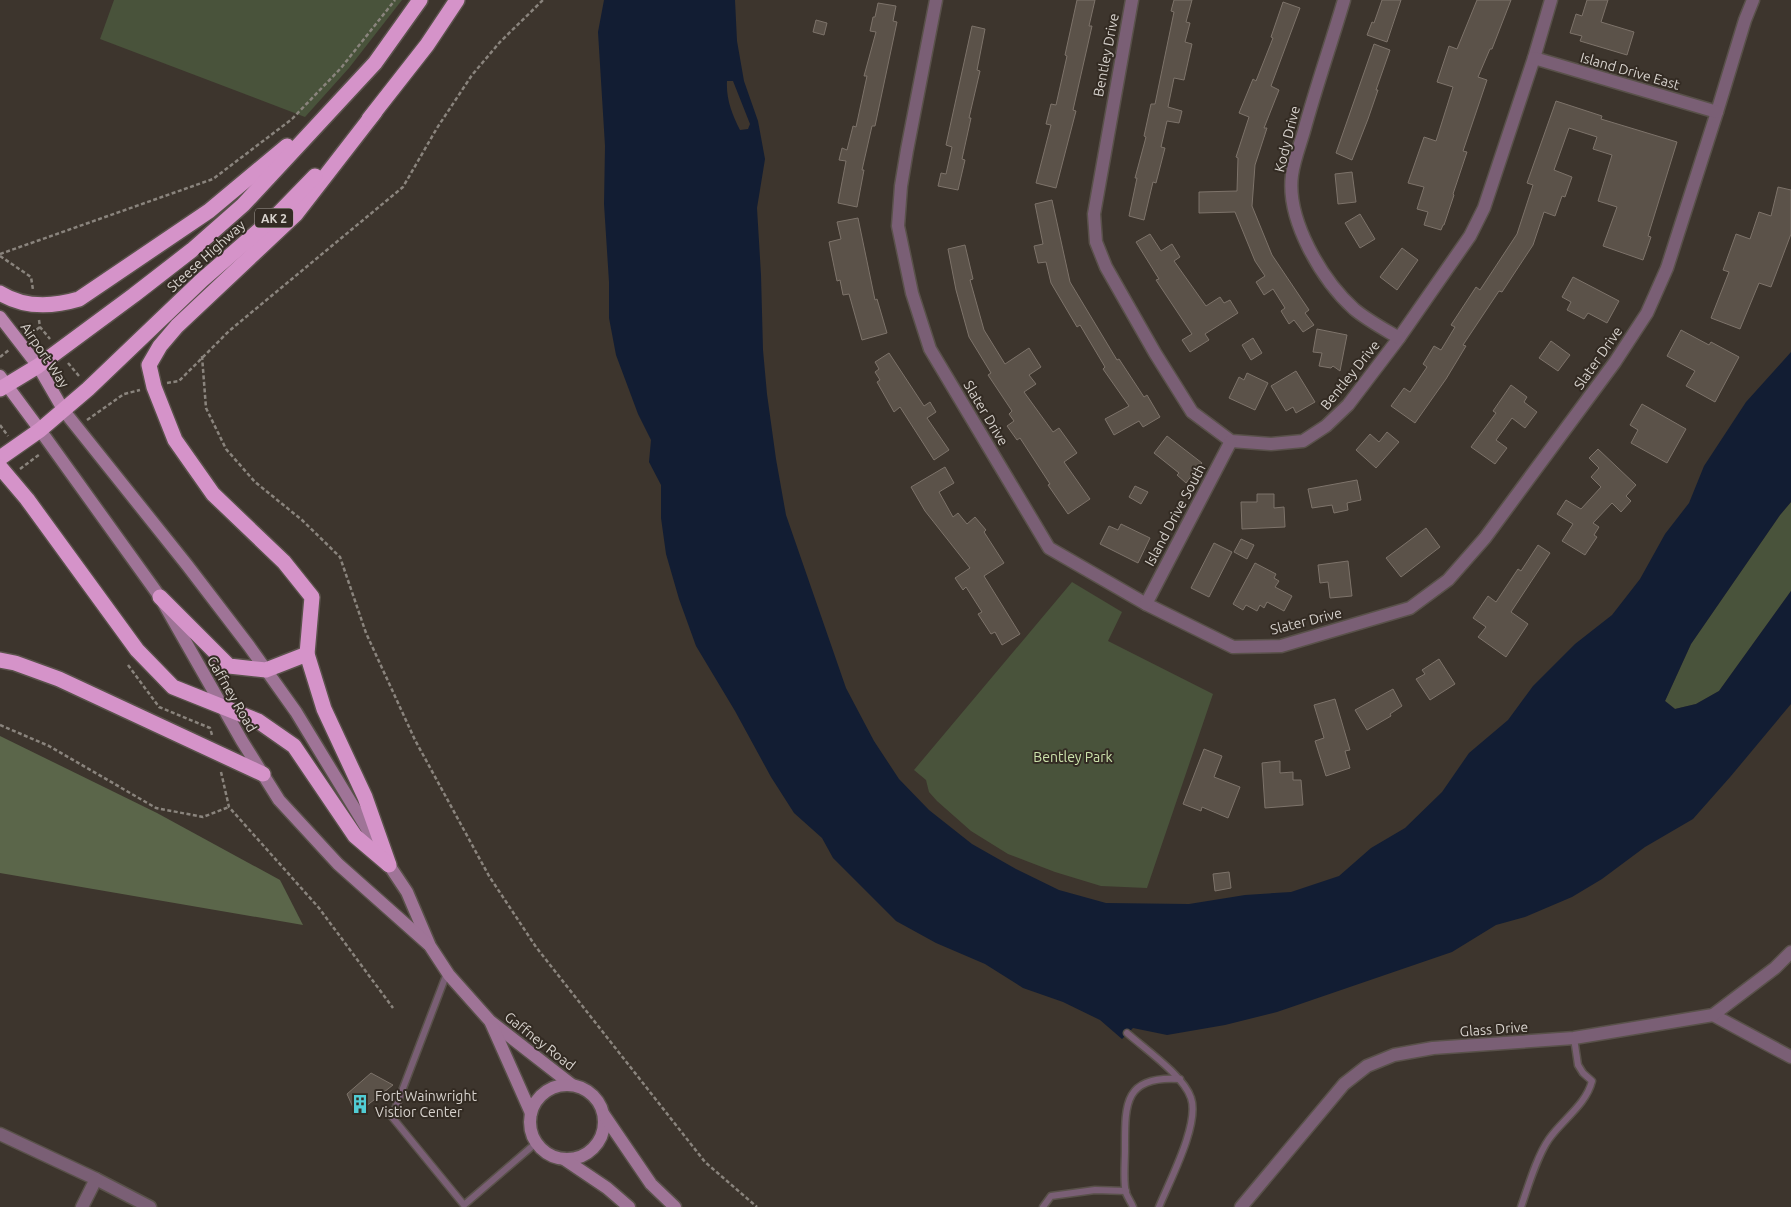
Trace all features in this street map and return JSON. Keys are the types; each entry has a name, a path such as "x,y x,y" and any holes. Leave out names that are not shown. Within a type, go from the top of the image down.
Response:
{"highway":[{"name":"Steese Highway","path":"2,383 38,366 59,351 192,250 236,211 375,63 420,0"},
{"name":"Steese Highway","path":"40,430 88,389 202,280 279,213 375,112 427,45 457,0"},
{"path":"0,293 10,299 36,306 62,304 79,299 209,211 338,104"},
{"path":"375,112 296,214 177,326 160,346 149,365 163,413 180,448 214,494 284,562 312,597 307,654 324,709 366,797 389,865"},
{"name":"AK 2","path":"0,458 40,430"},
{"path":"0,467 27,499 137,650 173,687 258,721 294,746 355,836 389,865"},
{"path":"160,597 229,666 266,670 307,654"},
{"path":"0,660 15,663 59,679 263,774"}],"main road":[{"name":"Airport Way","path":"0,317 38,366 64,411"},
{"path":"2,383 40,430"},
{"name":"Gaffney Road","path":"64,411 187,565 296,712 407,892 430,946 447,972 490,1021 572,1085"},
{"name":"Gaffney Road","path":"40,430 160,597 223,708 279,800 338,864 430,946"},
{"name":"Gaffney Road","path":"490,1021 531,1113"},
{"path":"604,1115 602,1134 594,1148 580,1157 564,1159 551,1156 536,1143 531,1130 531,1113 540,1096 551,1088 559,1086 572,1085 580,1087 598,1101 604,1115 651,1184 675,1207"},
{"path":"564,1159 607,1188 629,1207"}],"street":[{"name":"Slater Drive","path":"936,0 907,150 898,226 912,293 930,349 1049,548 1146,604 1233,647 1281,646 1410,608 1448,580 1485,538 1615,362 1647,313 1667,268 1745,20 1753,0"},
{"name":"Bentley Drive","path":"1132,0 1094,214 1096,242 1106,267 1150,345 1192,412 1231,441 1270,444 1303,442 1326,426 1348,405 1399,338 1470,236 1484,208 1534,58 1551,0"},
{"name":"Kody Drive","path":"1344,0 1292,175 1292,199 1298,222 1310,251 1334,289 1355,310 1399,338"},
{"name":"Island Drive East","path":"1534,58 1717,112"},
{"name":"Island Drive South","path":"1146,604 1231,441"},
{"name":"Glass Drive","path":"1241,1207 1344,1084 1368,1066 1394,1055 1433,1048 1574,1038 1713,1015 1775,968 1791,952"},
{"path":"1713,1015 1791,1057"},
{"path":"0,1134 96,1179 150,1207"},
{"path":"82,1207 96,1179"}],"lane":[{"path":"447,972 392,1116 464,1205 536,1143"},
{"path":"1127,1033 1180,1079 1192,1099 1192,1126 1159,1207"},
{"path":"1521,1207 1548,1140 1585,1097 1591,1086 1592,1081 1590,1077 1583,1073 1578,1065 1574,1038"},
{"path":"1133,1207 1126,1191 1125,1116 1128,1100 1136,1090 1150,1081 1162,1078 1180,1079"},
{"path":"1043,1207 1051,1196 1096,1190 1126,1191"}],"path":[{"path":"0,255 213,179 292,119 342,68 395,0"},
{"path":"170,383 179,381 229,331 403,187 437,128 472,76 500,42 543,0"},
{"path":"0,255 31,277 32,287"},
{"path":"38,318 40,327 104,408"},
{"path":"33,332 40,327"},
{"path":"202,356 206,408 226,449 255,482 302,520 340,557 366,633 416,740 489,876 536,947 705,1162 757,1207"},
{"path":"77,427 124,394 142,389"},
{"path":"24,466 51,446"},
{"path":"25,459 28,463"},
{"path":"0,725 49,746 156,808 203,817 229,807"},
{"path":"221,772 229,807 319,908 393,1008"}],"green space":[{"path":"114,0 402,0 349,68 305,117 100,39"},
{"path":"1791,502 1791,591 1719,691 1696,704 1675,709 1665,701 1691,644 1780,515"},
{"name":"Bentley Park","path":"1072,582 1122,612 1108,641 1213,694 1147,888 1101,886 1055,872 1008,854 971,831 937,801 929,792 926,780 914,770"},
{"path":"0,736 157,813 280,880 303,925 0,873"}],"water":[{"path":"604,0 735,0 737,41 744,81 758,121 765,159 757,208 763,350 776,459 786,515 846,688 874,741 899,779 929,810 972,844 1016,869 1059,890 1106,903 1189,904 1245,895 1291,892 1339,876 1371,848 1405,828 1442,792 1469,753 1508,720 1533,686 1575,644 1612,615 1640,579 1665,534 1689,503 1704,466 1746,402 1791,352 1791,502 1780,515 1691,644 1665,701 1675,709 1696,704 1719,691 1791,591 1791,704 1693,819 1645,847 1602,879 1572,897 1525,917 1496,925 1452,952 1277,1012 1225,1025 1167,1035 1133,1028 1122,1039 1100,1020 1063,1002 1023,988 985,964 936,943 896,921 833,858 822,838 794,813 771,777 735,711 696,646 679,599 666,554 661,518 661,485 649,462 651,440 638,414 616,355 609,318 609,282 604,204 605,146 598,32","holes":["727,81 733,81 750,124 748,129 740,130 730,106 727,94"]}],"building":[{"path":"1077,0 1095,0 1089,26 1092,26 1073,110 1076,111 1056,188 1036,183 1051,125 1046,124 1051,104 1056,105"},
{"path":"1174,0 1192,0 1186,22 1190,23 1185,42 1192,44 1184,80 1174,78 1168,107 1182,111 1179,123 1167,121 1161,147 1165,148 1156,183 1153,182 1144,220 1129,216 1151,104 1155,104 1174,12 1171,11"},
{"path":"1382,0 1401,0 1387,42 1367,35 1372,22 1374,23"},
{"path":"1477,0 1511,0 1492,49 1490,49 1478,77 1487,80 1463,151 1467,152 1454,195 1441,230 1424,225 1428,212 1417,209 1424,187 1408,183 1424,137 1436,141 1453,87 1437,82 1449,46 1457,49"},
{"path":"1587,0 1608,0 1601,22 1634,32 1627,55 1580,41 1582,36 1570,33 1576,14 1582,16"},
{"path":"1283,2 1300,8 1271,86 1279,90 1264,128 1267,128 1255,165 1252,206 1272,255 1309,310 1305,313 1314,325 1303,332 1294,320 1289,324 1281,311 1285,308 1273,289 1264,295 1256,282 1265,276 1255,261 1235,212 1199,213 1199,192 1237,191 1238,158 1236,157 1249,117 1239,113 1253,79 1256,81 1273,38 1271,37"},
{"path":"878,3 896,6 893,21 897,22 875,126 872,126 862,170 864,170 857,207 838,203 846,161 839,160 842,148 847,150 853,126 856,127 867,76 864,76 876,32 870,31"},
{"path":"816,20 827,23 824,35 813,32"},
{"path":"972,26 985,29 977,70 980,71 969,118 971,118 962,159 965,160 958,190 938,186 941,173 946,174 952,147 946,145"},
{"path":"1374,44 1390,50 1368,119 1352,160 1336,153"},
{"path":"1556,101 1602,116 1601,119 1677,142 1648,236 1651,237 1643,260 1603,246 1617,207 1598,201 1612,155 1593,149 1597,137 1569,128 1554,170 1572,177 1565,197 1562,196 1555,216 1544,212 1533,245 1502,292 1499,291 1463,345 1466,346 1446,379 1415,423 1391,406 1404,388 1410,392 1427,367 1423,364 1434,346 1441,350 1455,327 1451,325 1476,287 1480,290 1517,234 1533,185 1527,183"},
{"path":"1352,172 1356,202 1338,204 1335,174"},
{"path":"1778,187 1791,190 1791,234 1771,287 1759,283 1740,329 1711,318 1729,272 1723,270 1736,234 1750,239 1759,212 1771,216"},
{"path":"1052,200 1070,282 1117,360 1119,359 1144,397 1147,395 1160,417 1143,427 1139,421 1114,435 1105,419 1129,406 1103,369 1105,367 1080,325 1077,327 1051,283 1046,262 1038,263 1034,246 1043,244 1035,204"},
{"path":"1360,214 1375,239 1360,248 1345,223"},
{"path":"858,218 875,300 877,299 887,333 862,340 849,294 843,295 840,280 837,281 829,242 841,239 837,222"},
{"path":"1150,234 1161,251 1172,244 1180,257 1174,261 1206,306 1220,297 1224,303 1230,300 1238,313 1205,334 1209,340 1190,352 1182,340 1192,334 1156,280 1159,279 1136,242"},
{"path":"965,245 973,279 970,280 984,330 1005,364 1029,348 1041,367 1029,375 1036,384 1024,392 1053,432 1059,428 1077,453 1064,462 1090,499 1068,514 1020,438 1017,440 1007,426 1014,421 1009,414 1012,411 988,375 991,373 969,337 956,290 948,249"},
{"path":"1402,248 1418,260 1397,290 1380,277"},
{"path":"1573,277 1619,301 1607,323 1588,313 1584,319 1567,310 1571,302 1562,297"},
{"path":"1317,329 1347,335 1340,371 1333,366 1331,368 1319,366 1322,353 1313,352"},
{"path":"1681,330 1709,345 1711,342 1739,357 1715,402 1686,386 1695,371 1667,356"},
{"path":"1253,338 1262,353 1251,360 1242,345"},
{"path":"1551,341 1570,355 1558,371 1539,358"},
{"path":"889,353 924,406 930,402 936,412 927,418 949,450 934,460 900,407 894,412 877,382 880,380 875,372 879,369 875,362"},
{"path":"1296,371 1315,402 1296,413 1293,407 1286,411 1271,386"},
{"path":"1247,373 1268,383 1255,410 1229,398 1239,377 1244,380"},
{"path":"1511,385 1527,397 1524,402 1537,412 1525,428 1512,418 1496,440 1507,448 1495,464 1471,447 1496,413 1493,411"},
{"path":"1642,404 1686,429 1667,463 1631,443 1638,430 1630,425"},
{"path":"1387,432 1399,442 1376,468 1356,450 1370,434 1379,442"},
{"path":"1167,436 1202,463 1186,483 1177,475 1179,473 1154,453"},
{"path":"1598,449 1636,485 1626,496 1631,501 1621,512 1612,503 1593,523 1599,527 1594,535 1597,537 1585,555 1562,541 1573,524 1557,514 1566,500 1581,509 1601,487 1591,477 1599,468 1589,458"},
{"path":"945,467 954,483 939,492 953,517 958,513 967,524 975,517 986,530 984,532 1004,563 984,576 1020,634 1002,645 995,632 991,634 978,614 982,612 966,587 963,590 955,578 970,568 925,511 911,487"},
{"path":"1357,480 1361,500 1347,503 1348,510 1334,513 1332,505 1312,508 1308,489"},
{"path":"1135,486 1148,492 1141,504 1129,497"},
{"path":"1257,494 1274,494 1274,508 1284,507 1285,527 1242,529 1241,502 1257,502"},
{"path":"1121,524 1150,538 1138,563 1100,544 1109,526 1118,530"},
{"path":"1426,528 1440,547 1401,577 1386,558"},
{"path":"1241,539 1254,545 1247,559 1234,552"},
{"path":"1214,543 1232,552 1209,597 1191,588"},
{"path":"1538,545 1550,553 1511,612 1528,624 1506,657 1478,637 1486,627 1473,618 1488,596 1496,602 1518,569 1521,571"},
{"path":"1348,561 1352,596 1330,598 1328,582 1320,583 1318,565"},
{"path":"1255,563 1276,574 1274,578 1279,581 1275,587 1292,596 1284,611 1267,602 1264,608 1260,605 1257,611 1246,605 1243,610 1233,604"},
{"path":"1439,659 1455,684 1430,700 1416,679 1425,674 1422,670"},
{"path":"1393,689 1402,706 1390,714 1391,716 1367,730 1355,710"},
{"path":"1335,699 1350,750 1345,751 1350,768 1326,776 1315,741 1324,738 1314,705"},
{"path":"1204,749 1222,756 1214,777 1240,787 1228,818 1202,807 1201,811 1183,804"},
{"path":"1280,761 1280,773 1293,772 1293,780 1301,780 1303,805 1265,808 1262,763"},
{"path":"1229,872 1231,888 1215,891 1213,874"},
{"name":"Fort Wainwright Vistior Center","path":"371,1073 393,1085 356,1114 347,1094"}],"place":[{"name":"Fort Wainwright Vistior Center","path":"360,1104"}]}
